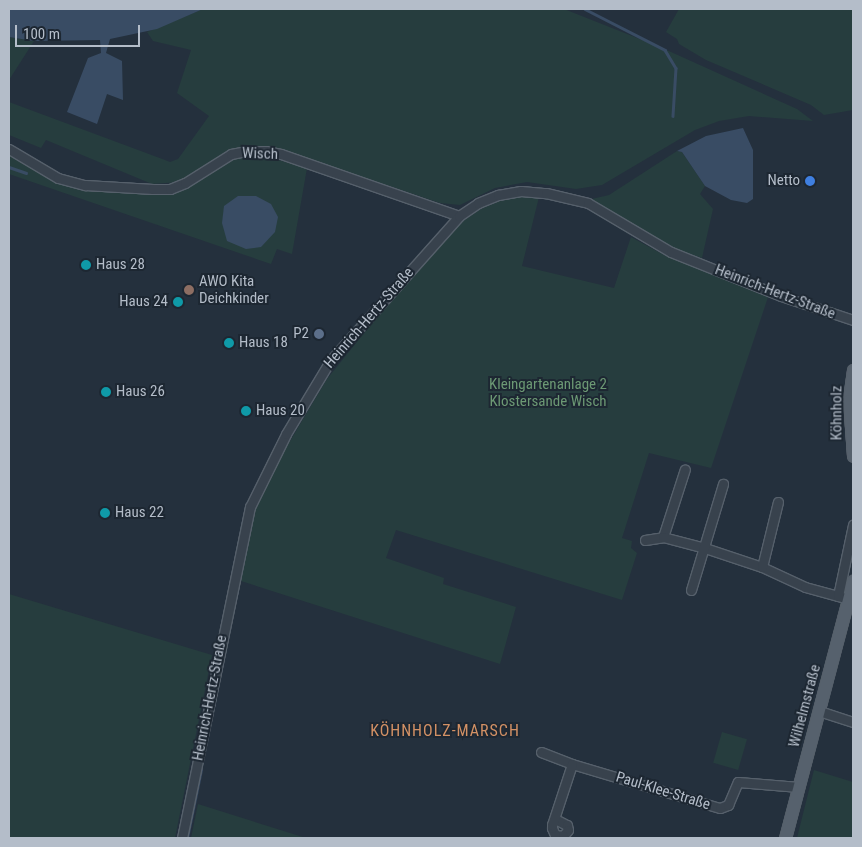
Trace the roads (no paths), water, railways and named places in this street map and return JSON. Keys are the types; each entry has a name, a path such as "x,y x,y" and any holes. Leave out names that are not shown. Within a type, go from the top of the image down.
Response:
{"main road":[{"name":"Köhnholz","path":"853,370 849,400 853,456"},
{"name":"Wilhelmstraße","path":"785,838 820,711 843,598 853,581"}],"street":[{"name":"Wisch","path":"9,149 58,178 85,185 153,189 170,189 185,183 231,154 246,151 266,151 281,154 459,216"},
{"name":"Heinrich-Hertz-Straße","path":"182,838 250,507 262,479 301,407 330,361 459,216 484,200 498,195 521,191 546,193 588,203 670,252 780,296 853,320"},
{"path":"663,538 686,469"},
{"path":"691,590 723,484"},
{"path":"762,566 778,502"},
{"path":"645,540 663,538 705,548 762,566 804,587 843,598 853,525"},
{"path":"820,711 853,722"},
{"name":"Paul-Klee-Straße","path":"541,752 572,764 722,808 728,805 738,782 799,787"},
{"path":"554,819 572,764"}],"water":[{"path":"9,9 203,9 157,29 110,39 106,53 122,61 123,100 107,94 97,124 67,112 88,58 101,53 100,40 34,41 9,37"},
{"path":"743,128 753,150 753,199 747,203 731,200 705,186 682,152 677,151 706,136"},
{"path":"238,196 256,196 271,204 278,217 275,232 261,247 246,249 227,241 222,223 224,206"}],"waterway":[{"path":"585,9 665,50 676,68 673,116"},
{"path":"9,167 26,173"},
{"path":"187,838 201,770"}],"place":[{"name":"Netto","path":"810,181"},
{"name":"Haus 28","path":"86,265"},
{"name":"AWO Kita Deichkinder","path":"189,290"},
{"name":"Haus 24","path":"178,302"},
{"name":"P2","path":"319,334"},
{"name":"Haus 18","path":"229,343"},
{"name":"Haus 26","path":"106,392"},
{"name":"Haus 20","path":"246,411"},
{"name":"Haus 22","path":"105,513"}],"district":[{"name":"KÖHNHOLZ-MARSCH","path":"445,731"}],"park label":[{"name":"Kleingartenanlage 2 Klostersande Wisch","path":"548,392"}]}
